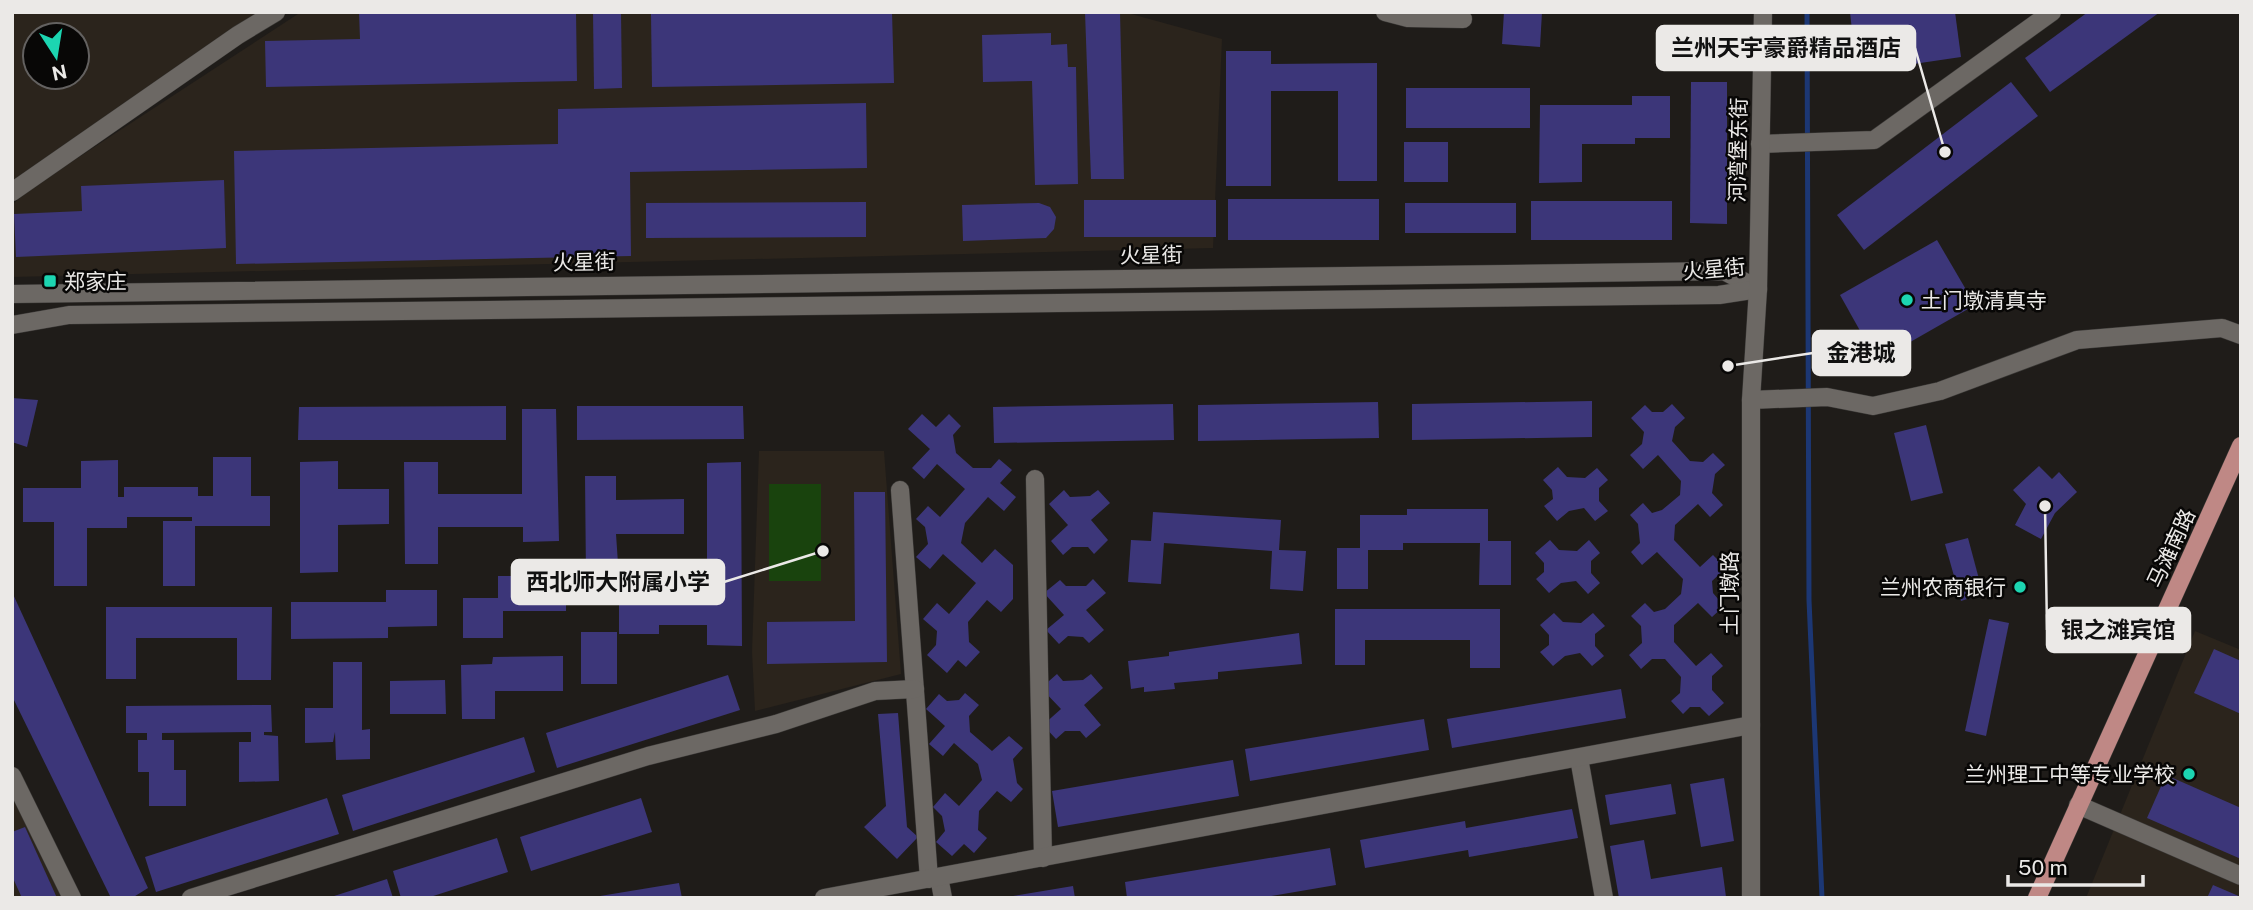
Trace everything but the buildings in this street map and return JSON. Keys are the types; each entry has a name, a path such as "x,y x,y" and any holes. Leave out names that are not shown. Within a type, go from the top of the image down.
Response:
{"main road":[{"name":"马滩南路","path":"2037,898 2078,805 2235,476 2241,446"}],"street":[{"path":"12,192 238,35 276,12"},
{"path":"1385,12 1408,18 1463,19"},
{"name":"河湾堡东街","path":"1758,289 1763,12"},
{"path":"1760,144 1874,140 2052,12"},
{"name":"火星街","path":"12,294 1724,271 1758,289"},
{"name":"火星街","path":"12,325 69,315 1719,295 1758,289"},
{"name":"土门墩路","path":"1751,898 1751,400 1758,289"},
{"path":"1751,400 1827,397 1872,406 1940,391 2077,340 2222,328 2241,335"},
{"path":"1035,479 1043,858"},
{"path":"900,490 915,689 934,878 943,898"},
{"path":"191,898 648,756 776,724 875,691 915,689"},
{"path":"824,898 1751,725"},
{"path":"1580,758 1604,898"},
{"path":"12,776 72,898"},
{"path":"2078,805 2241,876"}],"shaded area":[{"path":"12,12 281,12 12,189"},
{"path":"301,12 1124,12 1222,39 1213,248 12,277 12,205 30,189"},
{"path":"759,451 884,451 901,674 755,711 752,652"},
{"name":"兰州理工中等专业学校","path":"2195,631 2241,650 2241,898 2086,898"},
{"path":"12,794 63,898 12,898"}],"green space":[{"path":"769,484 821,484 821,581 769,581"}],"waterway":[{"path":"1807,12 1809,600 1822,898"}],"place":[{"name":"兰州天宇豪爵精品酒店","path":"1945,152"},
{"name":"郑家庄","path":"50,281"},
{"name":"土门墩清真寺","path":"1907,300"},
{"name":"金港城","path":"1728,366"},
{"name":"银之滩宾馆","path":"2045,506"},
{"name":"西北师大附属小学","path":"823,551"},
{"name":"兰州农商银行","path":"2020,587"},
{"name":"兰州理工中等专业学校","path":"2189,774"}]}
